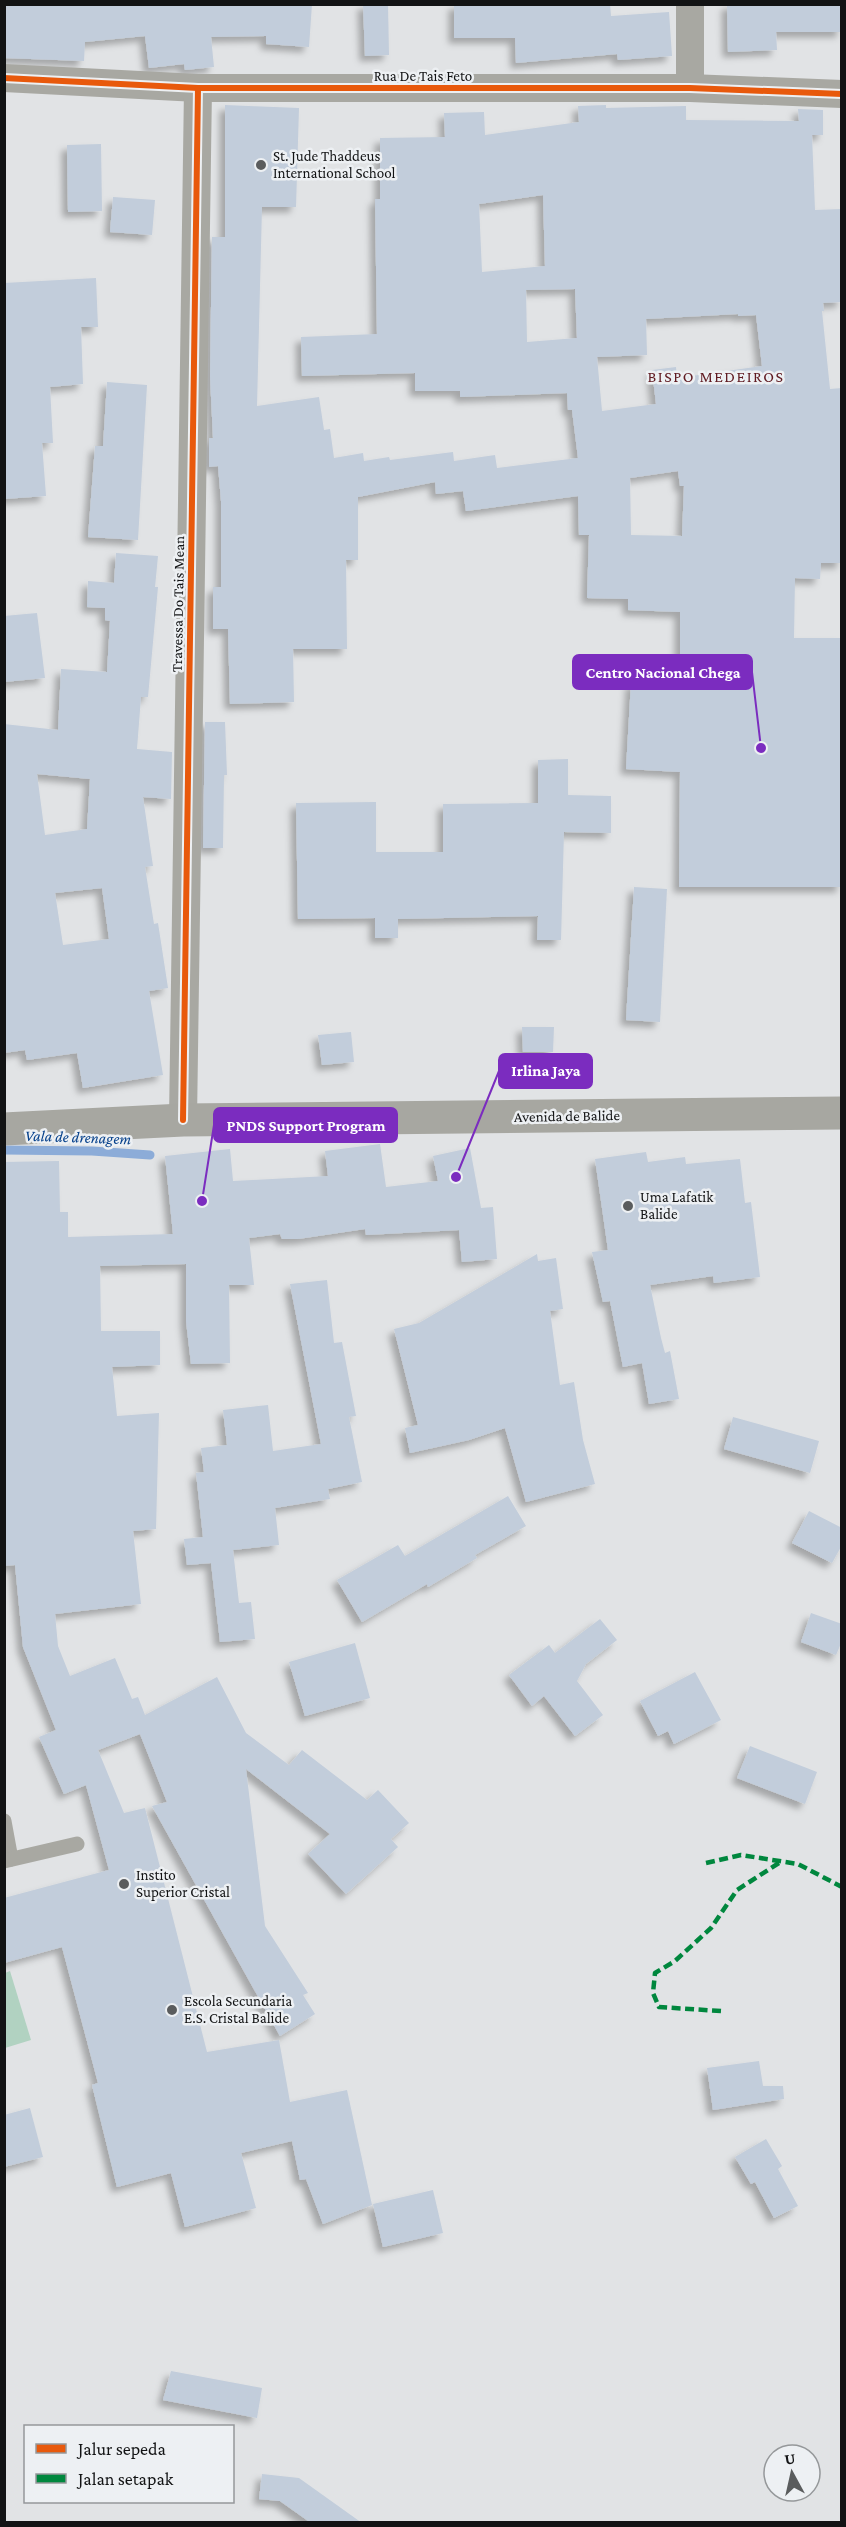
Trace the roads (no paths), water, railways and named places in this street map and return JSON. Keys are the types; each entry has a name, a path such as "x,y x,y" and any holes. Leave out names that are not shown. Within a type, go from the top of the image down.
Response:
{"main road":[{"name":"Avenida de Balide","path":"4,1129 183,1120 842,1113"}],"street":[{"path":"690,4 690,88"},
{"name":"Rua De Tais Feto","path":"4,78 198,88 690,88 842,94"},
{"name":"Travessa Do Tais Mean","path":"183,1120 198,88"}],"lane":[{"path":"4,1821 8,1860 77,1844"}],"waterway":[{"name":"Vala de drenagem","path":"4,1150 92,1151 150,1155"}],"place":[{"name":"St. Jude Thaddeus International School","path":"261,165"},
{"name":"Centro Nacional Chega","path":"761,748"},
{"name":"Irlina Jaya","path":"456,1177"},
{"name":"PNDS Support Program","path":"202,1201"},
{"name":"Uma Lafatik Balide","path":"628,1206"},
{"name":"Instito Superior Cristal","path":"124,1884"},
{"name":"Escola Secundaria E.S. Cristal Balide","path":"172,2010"}],"district":[{"name":"BISPO MEDEIROS","path":"716,376"}]}
